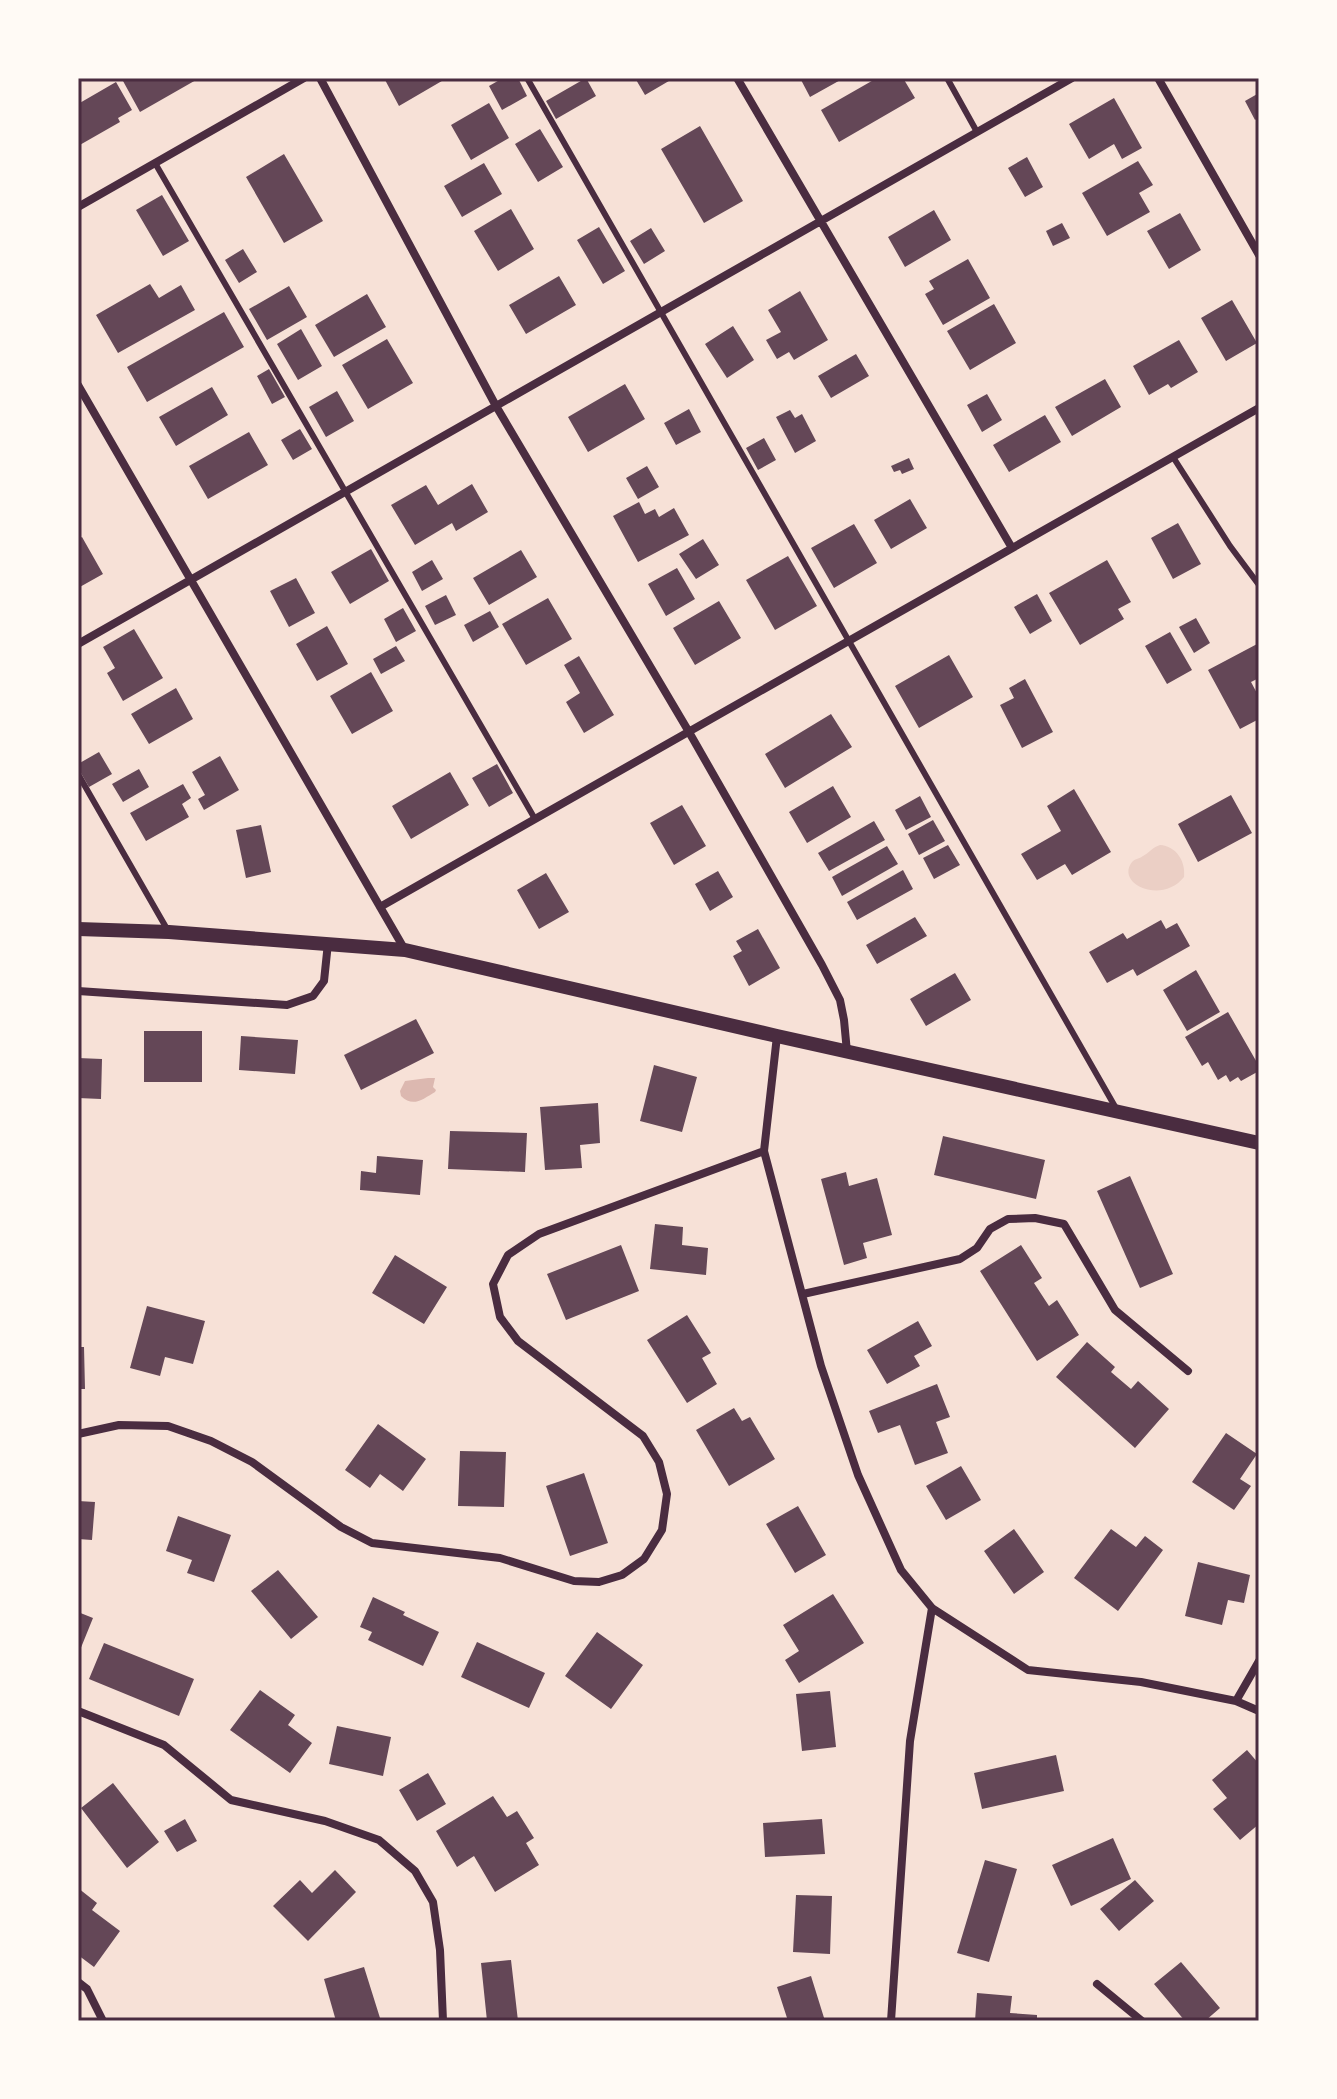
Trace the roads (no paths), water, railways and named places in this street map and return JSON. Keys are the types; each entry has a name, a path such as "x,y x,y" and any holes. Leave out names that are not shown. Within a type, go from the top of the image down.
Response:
{"street":[{"path":"78,207 304,78"},
{"path":"320,78 496,406 689,732 822,965 840,1000 847,1052"},
{"path":"737,78 1012,548"},
{"path":"78,644 1072,78"},
{"path":"1158,78 1259,255"},
{"path":"78,385 405,950"},
{"path":"380,907 1259,408"},
{"path":"78,929 169,932 405,950 1259,1143"},
{"path":"78,991 287,1005 313,996 324,981 328,943"},
{"path":"777,1036 764,1151 821,1366 858,1475 901,1570 932,1608 1028,1670 1141,1682 1236,1701 1259,1711"},
{"path":"78,1434 119,1425 168,1426 211,1441 252,1462 341,1527 372,1543 500,1558 574,1581 599,1582 622,1575 644,1559 662,1530 667,1494 659,1462 643,1436 518,1341 500,1317 493,1284 508,1255 539,1234 764,1151"},
{"path":"803,1294 960,1259 977,1248 990,1229 1008,1219 1035,1218 1064,1224 1115,1310 1188,1371"},
{"path":"891,2021 910,1741 932,1608"},
{"path":"1236,1701 1259,1661"},
{"path":"78,1711 164,1745 231,1800 325,1821 379,1840 415,1871 433,1902 440,1950 443,2021"},
{"path":"78,1982 87,1989 103,2021"},
{"path":"1097,1984 1142,2021"}],"lane":[{"path":"527,78 1119,1113"},
{"path":"947,78 977,132"},
{"path":"155,163 535,819"},
{"path":"1173,457 1259,585"},
{"path":"78,774 169,932"}]}
